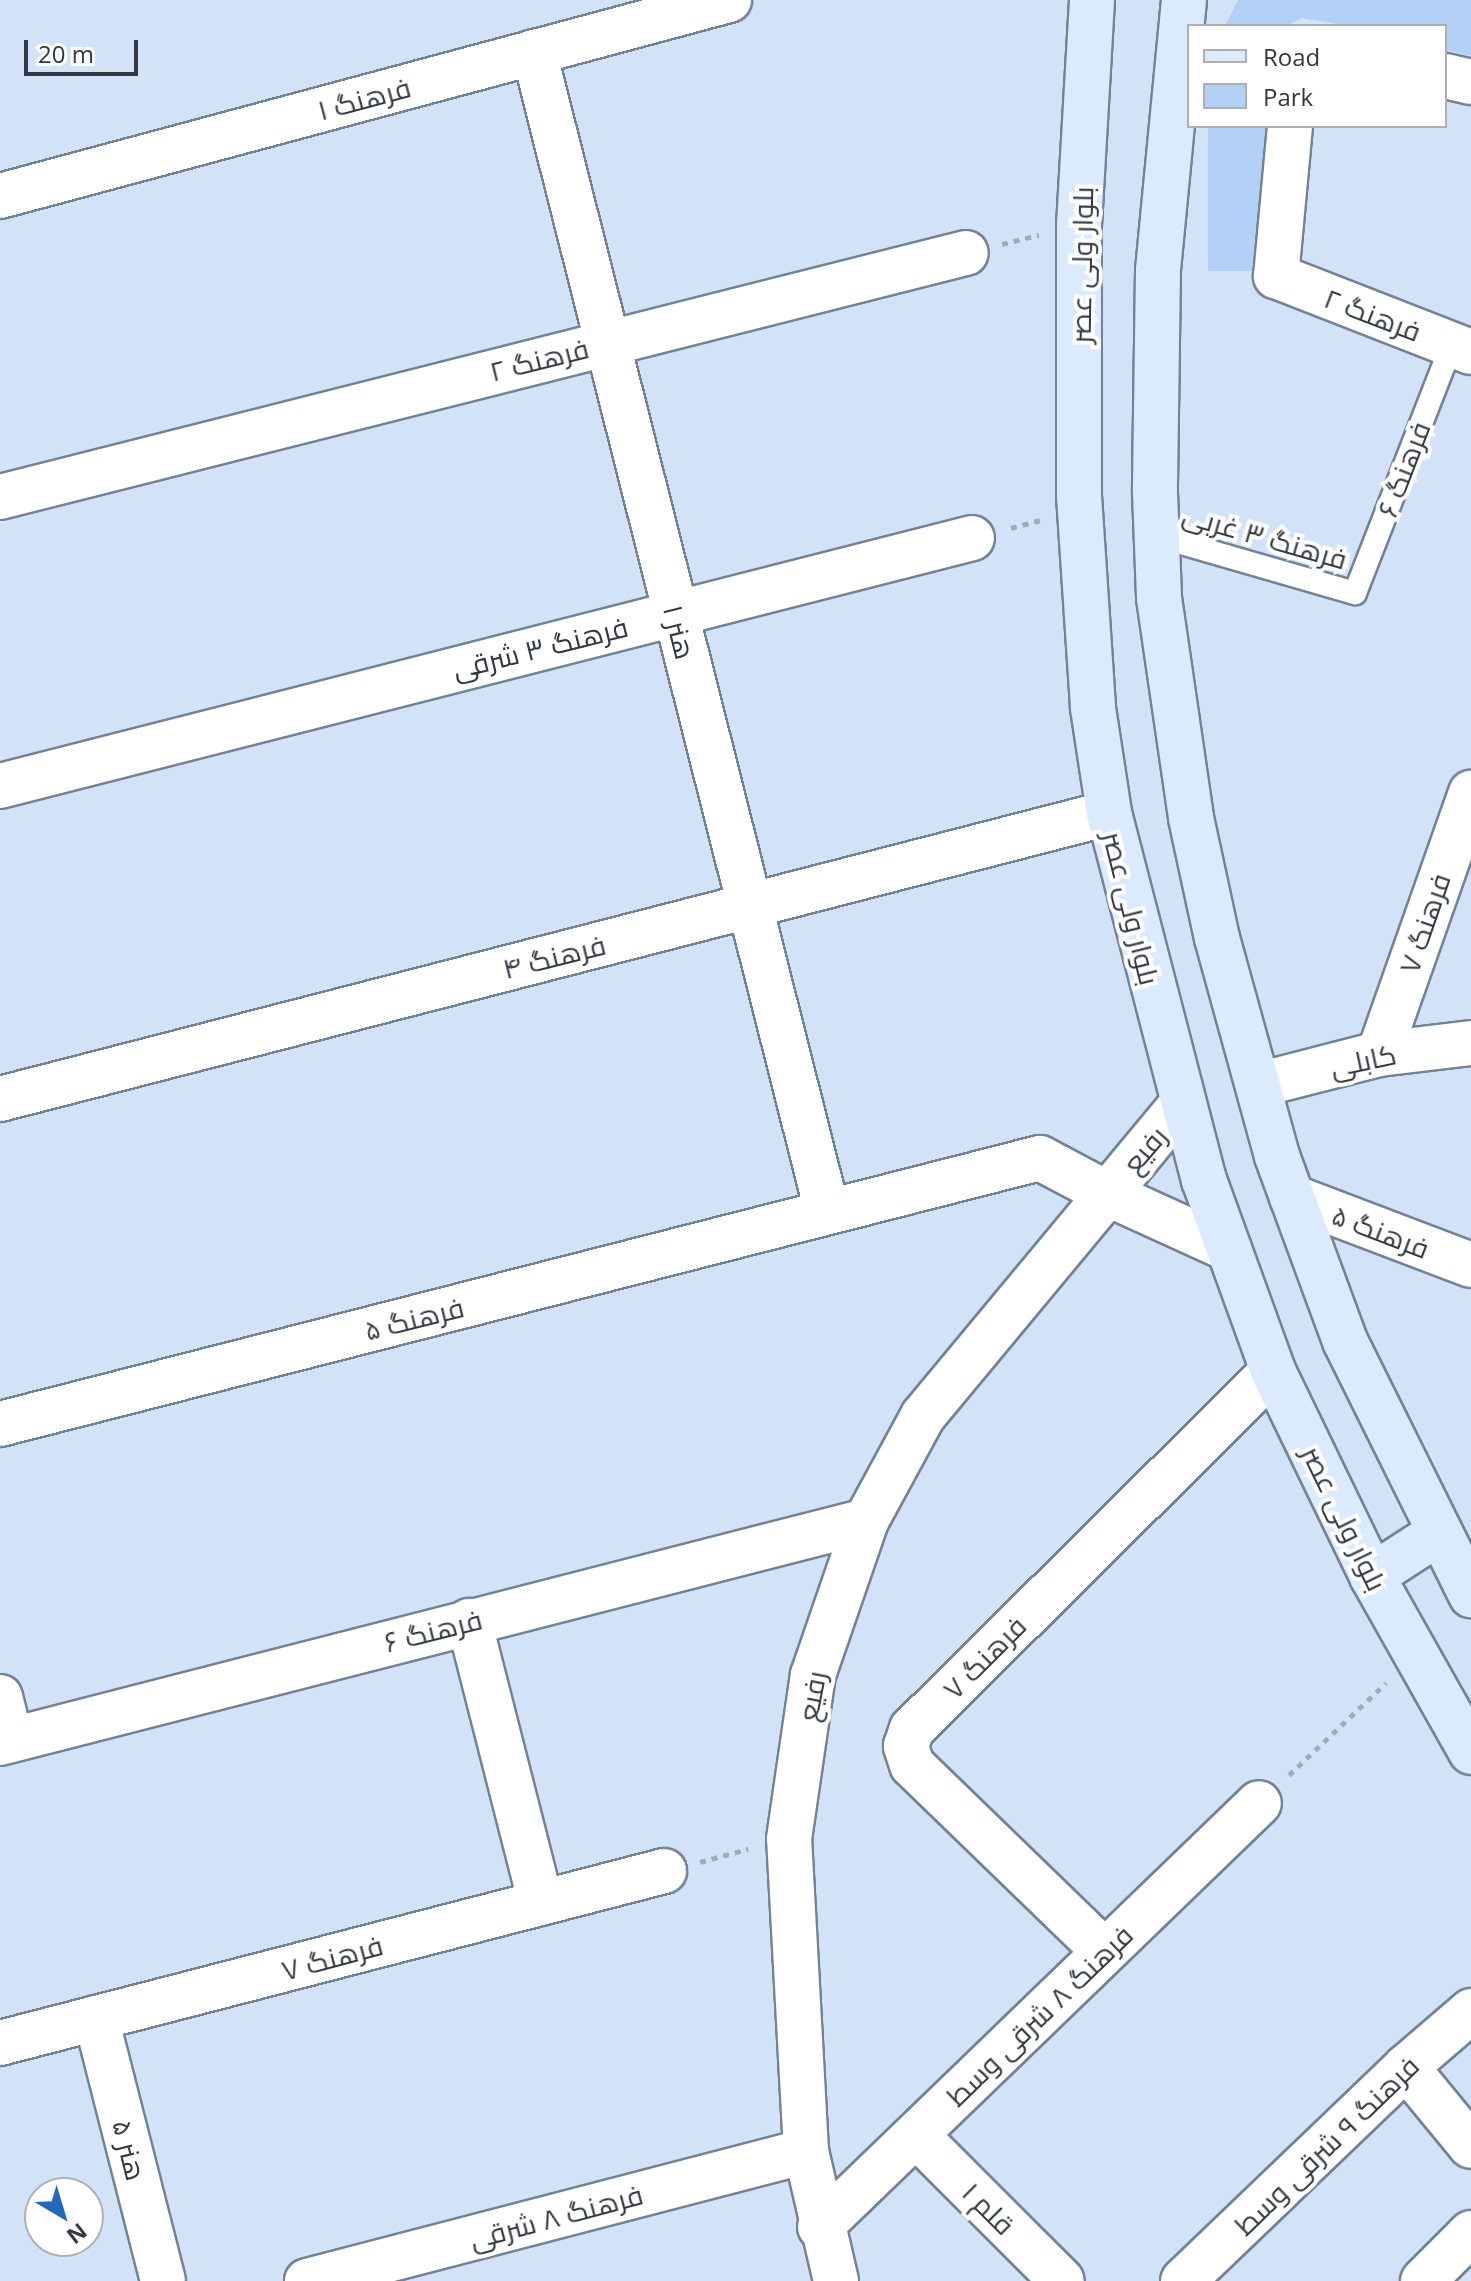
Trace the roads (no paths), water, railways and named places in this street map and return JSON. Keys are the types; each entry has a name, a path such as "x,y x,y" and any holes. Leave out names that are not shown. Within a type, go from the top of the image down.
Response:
{"main road":[{"name":"بلوار ولی عصر","path":"1098,5 1079,226 1080,510 1093,708 1109,813 1182,1104 1273,1371 1372,1576 1471,1752"},
{"path":"1176,7 1158,270 1157,536 1161,612 1191,818 1258,1085 1292,1197 1345,1341 1437,1534 1471,1595"},
{"path":"1372,1576 1437,1534"}],"street":[{"name":"فرهنگ ۱","path":"0,196 729,0"},
{"name":"هنر ۱","path":"534,52 827,1211"},
{"path":"1447,76 1471,82"},
{"name":"فرهنگ ۲","path":"1290,128 1276,276 1461,348"},
{"name":"فرهنگ ۲","path":"0,497 607,341 966,253"},
{"name":"فرهنگ ۳ شرقی","path":"0,786 972,538"},
{"name":"فرهنگ ۷","path":"1379,1054 1471,793"},
{"name":"فرهنگ ۴","path":"0,1099 1109,813"},
{"name":"کابلی","path":"1258,1085 1379,1054 1471,1043"},
{"name":"رفیع","path":"836,2281 820,2227 806,2151 789,1839 813,1675 866,1521 923,1416 1182,1104"},
{"name":"فرهنگ ۵","path":"0,1424 1040,1158 1106,1193"},
{"name":"رفیع","path":"1106,1193 1229,1249"},
{"name":"فرهنگ ۵","path":"1292,1197 1471,1265"},
{"name":"فرهنگ ۷","path":"1104,1951 912,1765 906,1746 912,1729 1273,1371"},
{"name":"فرهنگ ۶","path":"6,1741 866,1521"},
{"path":"469,1621 541,1903"},
{"path":"0,1697 6,1741"},
{"name":"فرهنگ ۸ شرقی وسط","path":"820,2227 1259,1803"},
{"name":"فرهنگ ۷","path":"0,2043 664,1871"},
{"name":"فرهنگ ۹ شرقی وسط","path":"1183,2281 1406,2067 1471,2011"},
{"name":"هنر ۵","path":"96,2018 163,2281"},
{"path":"1406,2067 1471,2146"},
{"name":"قلم ۱","path":"916,2135 1062,2281"},
{"name":"فرهنگ ۸ شرقی","path":"307,2281 806,2151"},
{"path":"1423,2281 1471,2233"}],"lane":[{"name":"فرهنگ ۶","path":"1355,593 1461,348"},
{"name":"فرهنگ ۳ غربی","path":"1157,536 1355,593"}]}
